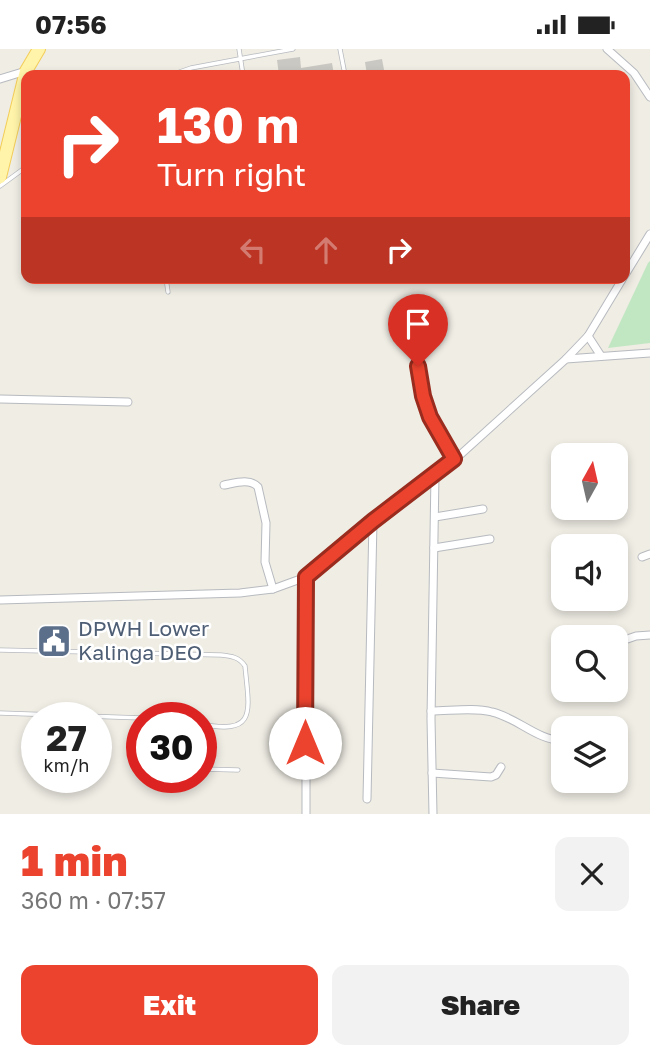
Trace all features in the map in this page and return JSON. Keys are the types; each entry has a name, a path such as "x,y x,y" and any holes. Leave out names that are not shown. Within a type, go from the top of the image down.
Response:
{"main road":[{"path":"27,70 39,49"},
{"path":"0,177 21,104"}],"street":[{"path":"607,49 634,73 650,97"},
{"path":"0,79 21,73"},
{"path":"630,267 650,234"},
{"path":"0,600 240,593 272,589 306,577 454,459 566,359 588,335 620,284"},
{"path":"588,335 601,356"},
{"path":"413,349 426,406 454,459"},
{"path":"566,359 650,353"},
{"path":"0,399 128,402"},
{"path":"433,814 435,474"},
{"path":"224,485 248,481 256,483 258,487 266,523 264,562 272,589"},
{"path":"435,517 483,509"},
{"path":"368,799 373,521"},
{"path":"434,548 490,539"},
{"path":"306,577 306,814"},
{"path":"628,639 650,635"},
{"path":"432,711 492,712 551,738"},
{"path":"432,773 491,777 496,775 501,767"}],"lane":[{"path":"239,49 242,70"},
{"path":"185,70 293,49"},
{"path":"341,49 344,70"},
{"path":"0,186 21,171"},
{"path":"167,284 168,292"},
{"path":"0,650 234,656 245,666 248,710 243,720 235,727 217,727"},
{"path":"0,713 126,717"},
{"path":"217,769 238,770"}],"green space":[{"path":"650,261 650,343 608,348 648,263"}],"building":[{"path":"300,57 301,68 332,63 333,70 278,70 277,60"},
{"path":"382,59 384,70 366,70 365,62"}],"place":[{"name":"DPWH Lower Kalinga DEO","path":"54,641"}],"route":[{"path":"305,743 306,577 454,459 430,417 418,366"}]}
